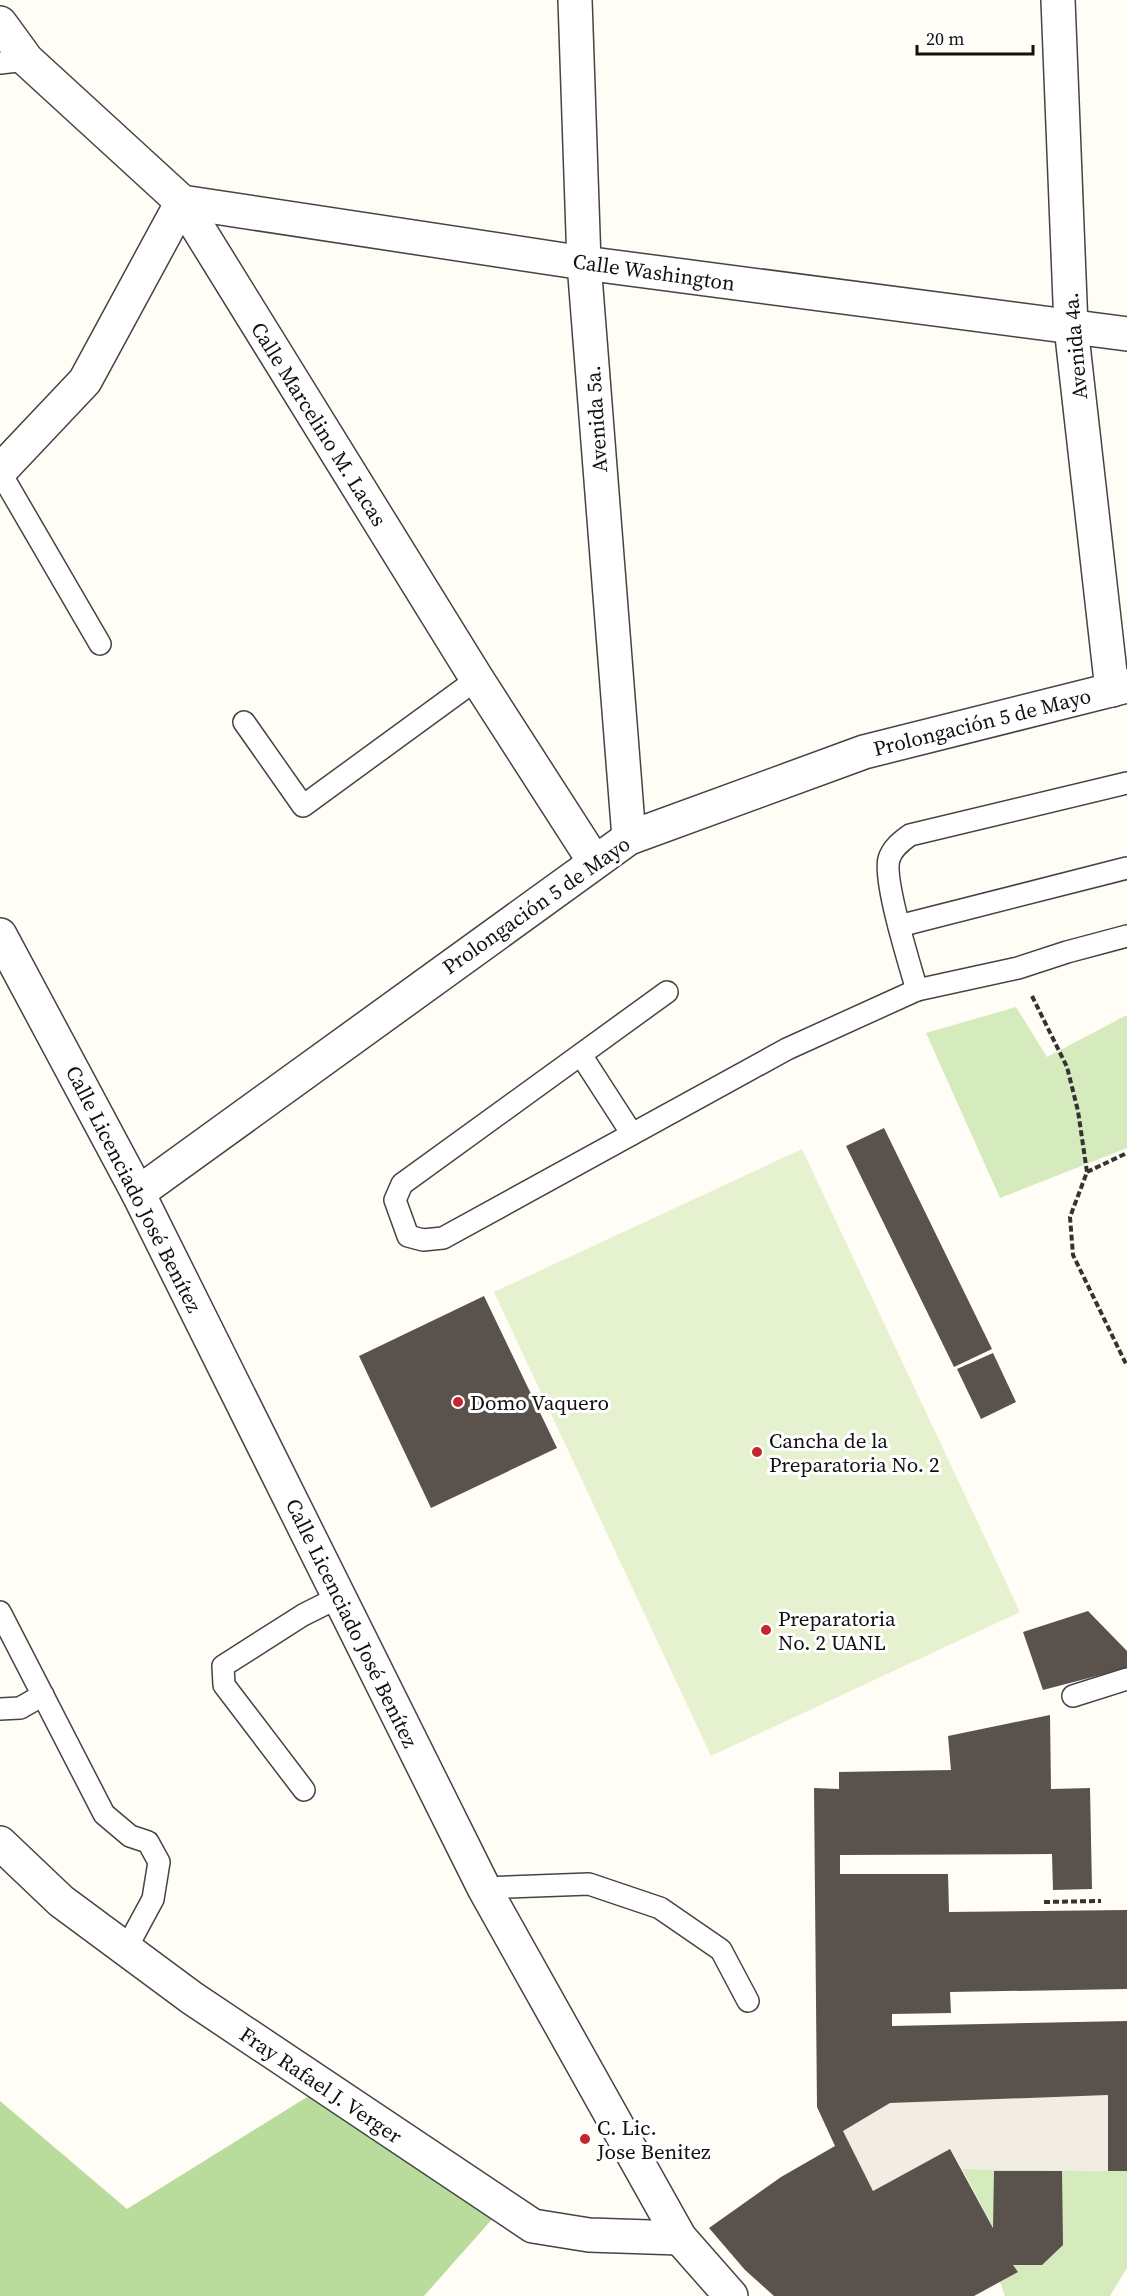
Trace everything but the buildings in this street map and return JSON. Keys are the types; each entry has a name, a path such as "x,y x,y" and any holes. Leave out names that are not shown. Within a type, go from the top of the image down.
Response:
{"street":[{"name":"Avenida 5a.","path":"575,0 584,263 629,838"},
{"name":"Avenida 4a.","path":"1058,0 1071,327 1119,688"},
{"name":"Calle Marcelino M. Lacas","path":"0,23 13,61 182,202 477,679 594,861"},
{"name":"Calle Washington","path":"182,202 584,263 1127,334"},
{"path":"0,471 85,381 182,202"},
{"name":"Prolongación 5 de Mayo","path":"138,1193 594,861 629,838 864,752 1119,688"},
{"name":"Calle Licenciado José Benítez","path":"0,935 138,1193 484,1888 680,2238 731,2296"},
{"name":"Fray Rafael J. Verger","path":"0,1843 61,1901 192,1998 532,2226 589,2235 680,2238"}],"lane":[{"path":"0,471 100,644"},
{"path":"244,722 303,806 477,679"},
{"path":"917,990 889,876 889,859 898,843 910,835 1127,783"},
{"path":"900,926 1127,868"},
{"path":"667,992 402,1184 395,1200 408,1236 423,1240 443,1238 787,1049 917,990 1018,968 1127,936"},
{"path":"581,1055 632,1134"},
{"path":"304,1790 224,1685 224,1666 303,1615 339,1597"},
{"path":"0,1612 104,1814 130,1836 148,1842 159,1862 153,1899 126,1949"},
{"path":"1072,1696 1127,1679"},
{"path":"0,1709 20,1708 43,1695"},
{"path":"484,1888 589,1884 660,1908 721,1950 748,2001"}],"path":[{"path":"1018,968 1067,1067 1078,1111 1087,1172 1070,1217 1073,1255 1127,1366"},
{"path":"1087,1172 1127,1153"},
{"path":"1044,1902 1101,1900"}],"green space":[{"path":"1016,1007 1047,1057 1127,1015 1127,1148 1000,1198 926,1033"},
{"name":"Cancha de la Preparatoria No. 2","path":"802,1149 1020,1612 711,1756 494,1292"},
{"path":"328,2084 494,2217 424,2296 0,2296 0,2101 127,2209"},
{"path":"962,2169 1127,2171 1127,2268 1110,2296 1005,2296 1000,2282 1017,2272"}],"shaded area":[{"path":"1108,2095 1108,2171 962,2169 950,2149 873,2191 843,2131 890,2103"}],"place":[{"name":"Domo Vaquero","path":"458,1402"},
{"name":"Cancha de la Preparatoria No. 2","path":"757,1452"},
{"name":"Preparatoria No. 2 UANL","path":"766,1630"},
{"name":"C. Lic. Jose Benitez","path":"585,2139"}]}
